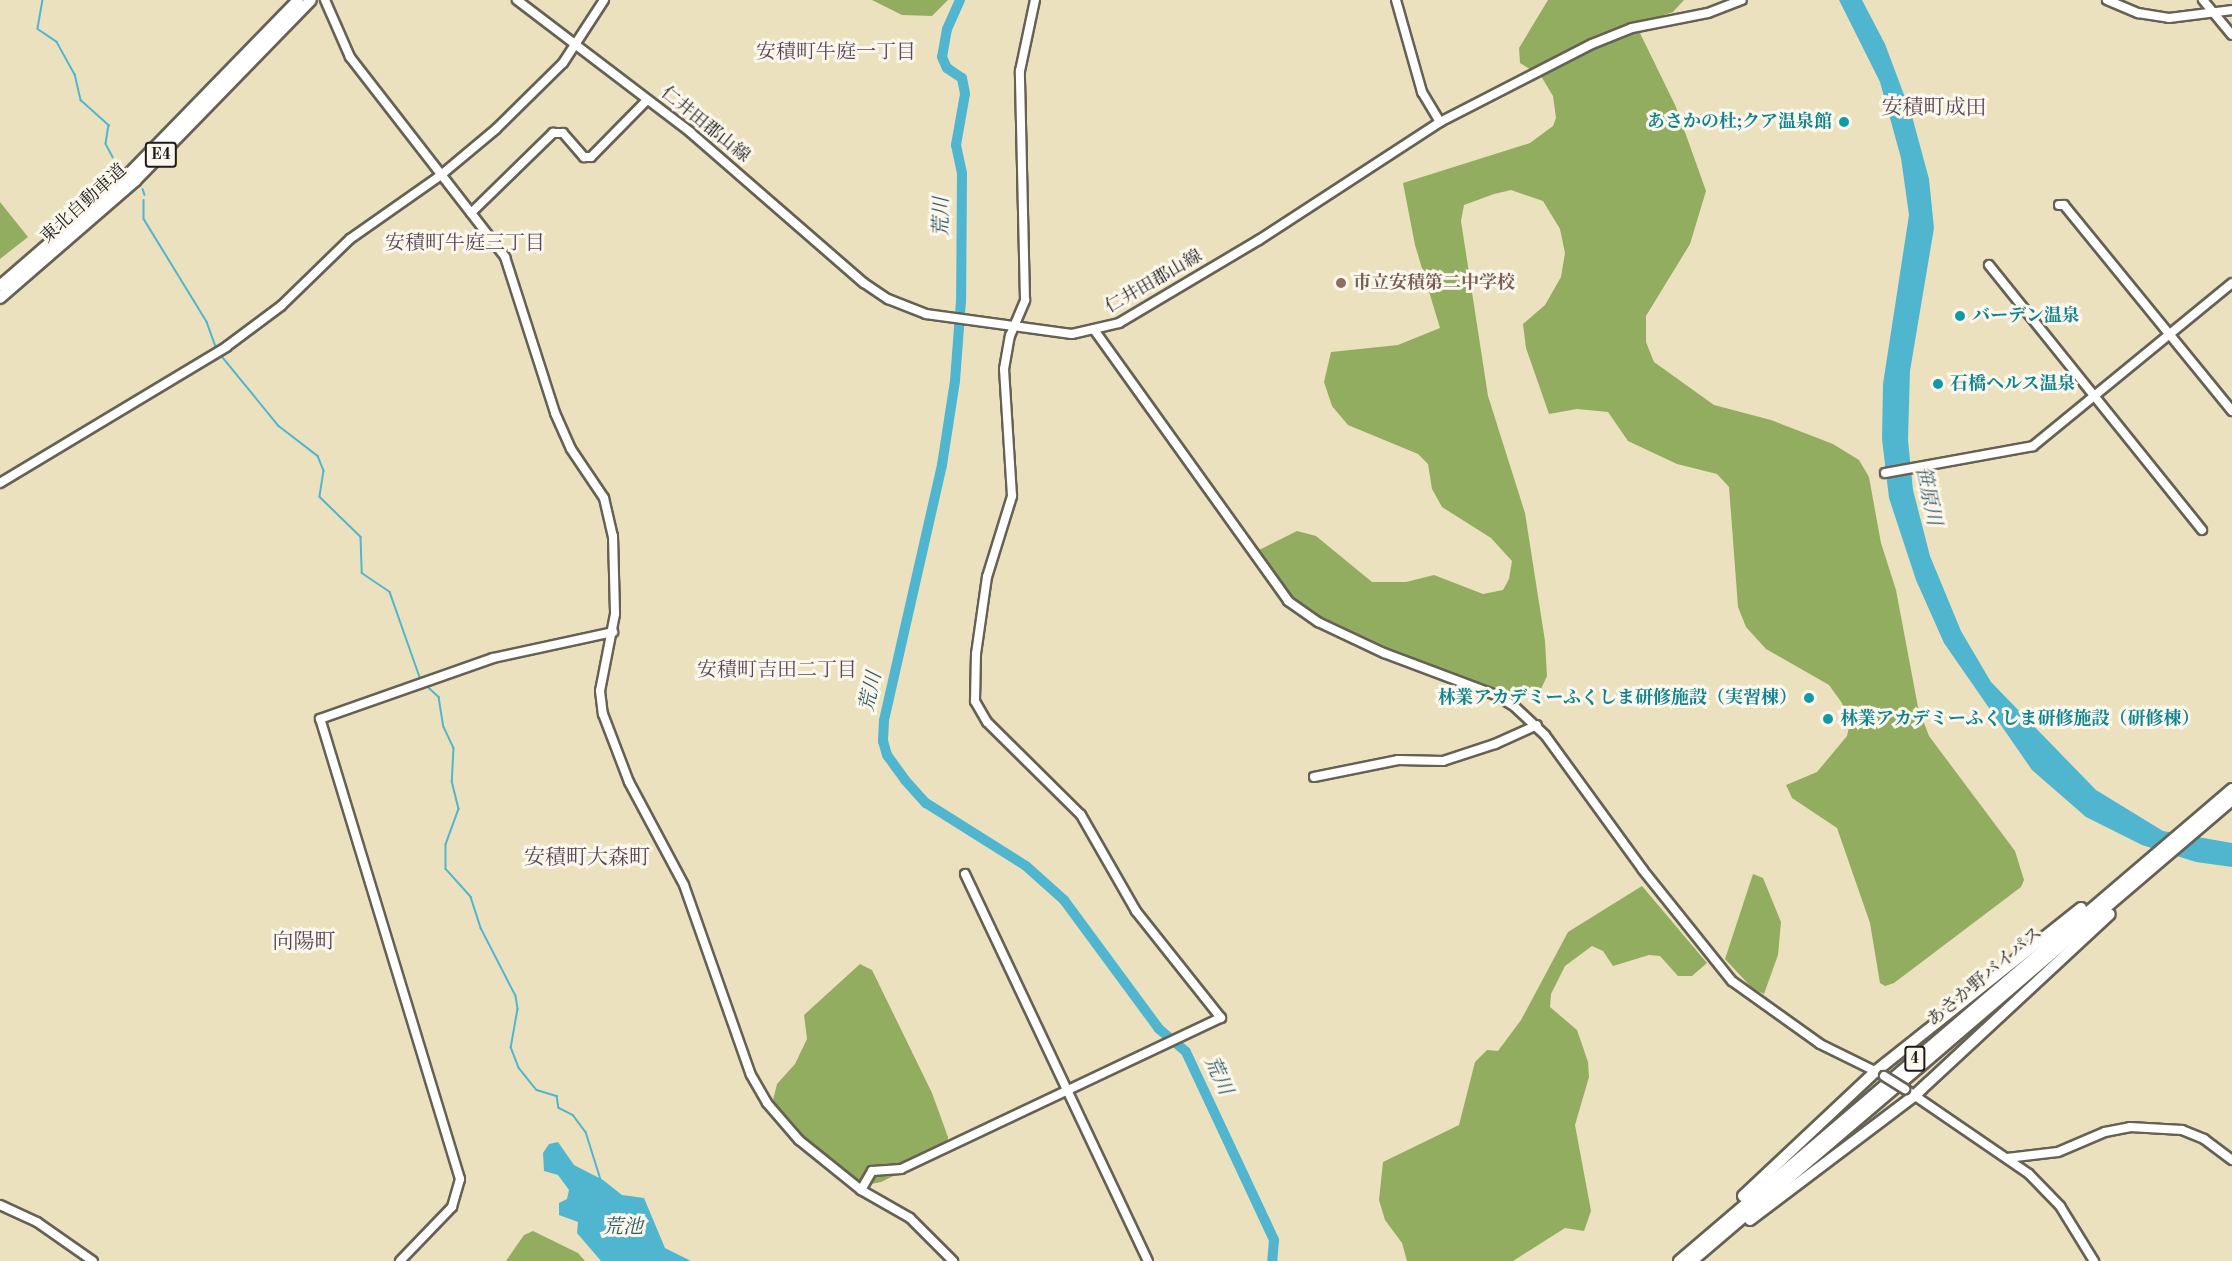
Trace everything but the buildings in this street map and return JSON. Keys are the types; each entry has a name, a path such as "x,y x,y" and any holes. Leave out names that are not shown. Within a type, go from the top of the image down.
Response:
{"highway":[{"name":"東北自動車道","path":"0,286 128,175 298,0"},
{"name":"東北自動車道","path":"0,298 135,182 311,0"},
{"name":"あさか野バイパス","path":"1684,1260 2150,861 2207,816 2232,789"},
{"name":"あさか野バイパス","path":"2150,861 2174,838 2232,800"},
{"path":"1684,1260 1880,1073 2150,861"},
{"path":"1697,1261 1909,1093 2125,899 2150,861"}],"street":[{"path":"325,0 350,57 505,257 555,413 606,505 614,547 613,632 600,692 603,714 628,782 684,885 744,1062 782,1123 861,1190 910,1218 953,1261"},
{"name":"仁井田郡山線","path":"517,0 690,132 864,283 888,299 926,314 1013,328 1072,334 1095,332 1119,323 1259,240 1440,122 1616,33 1742,0"},
{"path":"0,483 250,330 350,239 441,174 496,129 563,63 604,0"},
{"path":"861,1190 872,1171 898,1170 1221,1018 1137,911 1081,815 987,722 976,706 975,663 987,577 1011,499 1004,369 1013,328 1025,300 1020,71 1035,0"},
{"path":"1396,0 1422,92 1440,122"},
{"path":"2107,0 2163,18 2214,14 2232,10"},
{"path":"2203,0 2232,35"},
{"path":"471,213 553,133 563,133 584,157 591,157 647,100"},
{"path":"2059,205 2066,207 2232,411"},
{"path":"1989,265 2202,530"},
{"path":"1886,474 2033,446 2232,284"},
{"path":"1095,332 1294,606 1318,622 1384,653 1496,695 1537,725 1643,870 1732,981 1820,1044 1880,1073 2007,1158 2054,1200 2094,1261"},
{"path":"400,1261 452,1207 460,1179 320,719 493,658 613,632"},
{"path":"1314,777 1398,760 1443,761 1496,744 1537,725"},
{"path":"965,874 1148,1261"},
{"path":"2007,1158 2058,1152 2110,1130 2134,1127 2179,1130 2197,1136 2232,1160"},
{"path":"0,1205 30,1218 93,1261"}],"green space":[{"path":"872,0 948,0 932,16 902,15"},
{"path":"1548,0 1684,0 1673,12 1643,22 1638,29 1676,107 1706,191 1690,244 1646,316 1646,342 1654,362 1714,405 1771,420 1833,444 1859,460 1869,477 1881,543 1896,590 1918,707 1929,736 2015,851 2024,880 2021,887 1894,983 1885,986 1880,983 1870,923 1837,828 1792,798 1786,785 1817,772 1847,736 1849,727 1842,703 1829,685 1766,649 1746,627 1738,607 1729,487 1717,474 1677,464 1628,441 1608,412 1577,409 1549,414 1526,348 1523,324 1545,305 1561,277 1565,253 1560,229 1543,201 1511,190 1494,194 1464,205 1461,221 1488,396 1525,513 1545,641 1547,676 1541,689 1528,696 1506,692 1436,670 1311,612 1258,565 1253,553 1297,531 1316,536 1372,582 1406,582 1434,575 1483,594 1503,590 1509,579 1512,561 1491,538 1442,507 1432,489 1428,464 1418,454 1348,425 1332,406 1324,382 1331,352 1398,345 1440,328 1415,245 1403,183 1530,143 1553,126 1556,118 1553,96 1541,76 1520,63 1519,48"},
{"path":"0,202 28,237 0,259"},
{"path":"1753,874 1763,878 1781,922 1778,955 1764,994 1753,989 1725,959"},
{"path":"1642,886 1707,963 1692,976 1678,976 1660,956 1649,955 1613,966 1603,951 1592,946 1565,966 1551,994 1550,1007 1577,1030 1588,1062 1589,1077 1575,1125 1591,1211 1584,1231 1565,1228 1513,1261 1407,1261 1402,1243 1385,1220 1379,1200 1383,1162 1459,1125 1475,1062 1487,1050 1498,1051 1521,1020 1568,932"},
{"path":"860,964 872,970 932,1093 948,1137 947,1147 939,1154 881,1182 866,1185 809,1143 772,1104 777,1084 795,1064 807,1039 804,1015"},
{"path":"533,1231 578,1253 585,1261 506,1261 524,1235"}],"water":[{"path":"1839,0 1862,0 1885,44 1912,116 1929,179 1934,228 1910,371 1908,440 1913,490 1930,556 1961,631 1991,682 2096,790 2163,831 2232,843 2232,867 2196,862 2142,845 2086,817 2032,770 1944,643 1916,580 1889,498 1882,439 1883,384 1909,215 1901,158 1880,82"},
{"name":"荒池","path":"558,1142 574,1165 603,1180 622,1195 644,1198 665,1248 691,1261 601,1261 577,1233 578,1222 559,1215 559,1203 567,1199 569,1190 558,1175 544,1171 543,1153 549,1144"}],"waterway":[{"path":"43,0 38,29 57,42 75,74 81,100 109,125 106,144 113,157"},
{"name":"荒川","path":"960,0 947,29 942,57 947,68 962,78 965,94 956,145 962,173 961,301 955,381 942,465 884,721 883,741 887,755 926,803 1026,866 1064,900 1159,1029 1186,1052 1274,1240 1272,1261"},
{"path":"118,162 121,166"},
{"path":"143,189 145,195"},
{"path":"144,200 144,219 207,322 217,349"},
{"path":"220,354 279,426 318,456 324,471 320,497 361,537 362,573 390,592 421,680"},
{"path":"426,685 439,697 444,727 454,748 452,781 459,809 446,844 446,869 471,897 481,928 516,996 518,1009 511,1047 519,1068 537,1090 557,1096 559,1108 573,1115 586,1132 601,1180"}],"place":[{"name":"あさかの杜;クア温泉館","path":"1844,122"},
{"name":"市立安積第二中学校","path":"1341,283"},
{"name":"バーデン温泉","path":"1960,316"},
{"name":"石橋ヘルス温泉","path":"1938,384"},
{"name":"林業アカデミーふくしま研修施設（実習棟）","path":"1809,698"},
{"name":"林業アカデミーふくしま研修施設（研修棟）","path":"1828,719"}],"district":[{"name":"安積町牛庭一丁目","path":"836,53"},
{"name":"安積町成田","path":"1934,109"},
{"name":"安積町牛庭三丁目","path":"465,244"},
{"name":"安積町吉田二丁目","path":"777,671"},
{"name":"安積町大森町","path":"587,859"},
{"name":"向陽町","path":"304,943"}],"water label":[{"name":"笹原川","path":"1927,496"}]}
